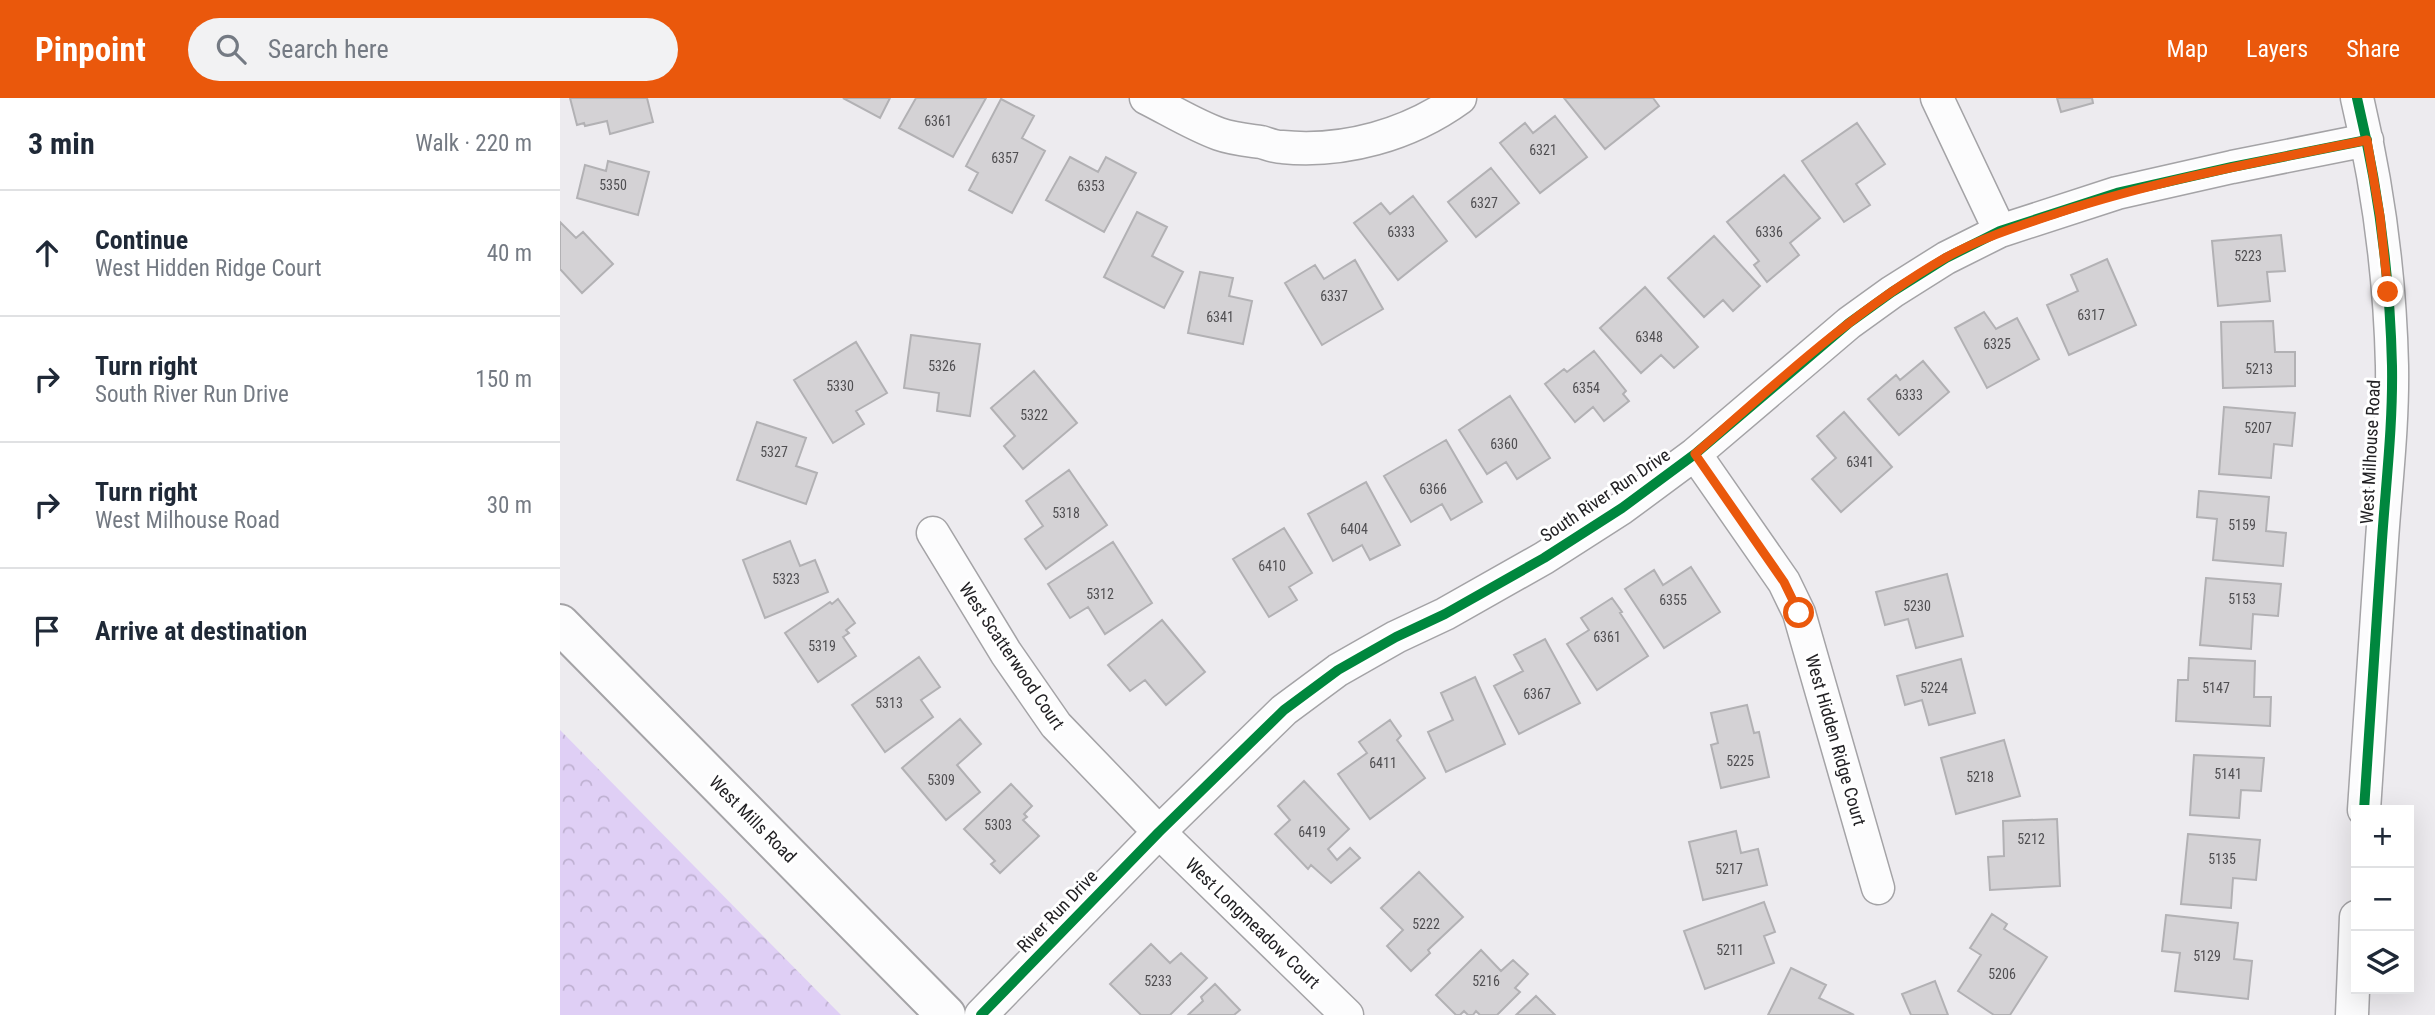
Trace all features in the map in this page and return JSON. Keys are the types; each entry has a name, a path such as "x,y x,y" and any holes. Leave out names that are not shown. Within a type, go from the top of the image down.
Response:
{"street":[{"path":"1146,98 1218,133 1238,139 1280,147 1320,148 1369,141 1392,133 1423,120 1460,98"},
{"path":"1937,98 2000,231"},
{"name":"West Milhouse Road","path":"2357,98 2367,140 2386,269 2392,368 2364,805"},
{"name":"South River Run Drive","path":"1159,832 1284,710 1310,690 1384,643 1445,614 1544,558 1622,508 1695,454 1859,315 1946,258 2000,231 2118,193 2367,140"},
{"name":"West Hidden Ridge Court","path":"1695,454 1784,582 1799,613 1878,888"},
{"name":"West Scatterwood Court","path":"933,533 1006,653 1056,725 1159,832"},
{"name":"West Mills Road","path":"560,624 946,1015"},
{"name":"River Run Drive","path":"981,1015 1159,832"},
{"name":"West Longmeadow Court","path":"1159,832 1347,1015"},
{"path":"2352,1015 2355,931"}],"green space":[{"path":"560,730 841,1015 560,1015"}],"building":[{"path":"570,98 647,98 653,122 610,134 607,121 577,125"},
{"path":"843,98 890,98 880,118"},
{"path":"916,98 986,98 953,157 899,128"},
{"path":"1564,98 1653,98 1659,106 1605,149"},
{"path":"2057,98 2092,98 2093,103 2061,112"},
{"path":"1001,99 1034,116 1022,138 1045,151 1012,213 969,190 978,173 966,166"},
{"path":"1555,116 1587,157 1540,193 1500,143 1525,123 1533,133"},
{"path":"1857,123 1885,164 1856,184 1870,205 1844,222 1802,161"},
{"path":"1070,157 1098,172 1106,157 1136,173 1104,232 1046,200"},
{"path":"608,161 649,172 638,215 577,198 585,165 606,171"},
{"path":"1491,168 1519,203 1476,237 1448,202"},
{"path":"1784,175 1820,218 1790,243 1799,255 1767,282 1754,265 1759,261 1727,222"},
{"path":"1413,196 1447,241 1398,280 1354,223 1381,203 1390,214"},
{"path":"1137,212 1167,227 1152,256 1183,272 1164,308 1104,277"},
{"path":"560,222 576,238 583,232 613,264 582,293 560,269"},
{"path":"2281,235 2285,271 2267,272 2270,301 2218,306 2212,241"},
{"path":"1714,236 1760,286 1733,311 1723,300 1704,317 1668,278"},
{"path":"2107,259 2136,325 2069,355 2047,305 2078,291 2071,275"},
{"path":"1355,260 1383,309 1322,345 1285,283 1315,265 1324,279"},
{"path":"1200,272 1233,278 1229,296 1252,301 1243,344 1188,333"},
{"path":"1645,287 1698,347 1674,368 1661,355 1641,373 1600,328"},
{"path":"1984,312 1996,329 2017,318 2039,359 1987,388 1955,328"},
{"path":"2273,321 2275,352 2295,352 2295,386 2223,388 2221,322"},
{"path":"911,335 980,344 970,416 937,411 939,393 904,388"},
{"path":"856,342 887,393 856,411 864,424 833,443 794,380"},
{"path":"1594,351 1626,391 1623,394 1629,401 1604,421 1593,407 1575,422 1545,384 1564,369 1567,372"},
{"path":"1923,361 1949,392 1899,435 1868,399 1896,375 1900,380"},
{"path":"1034,371 1077,423 1023,469 1004,446 1015,436 991,408"},
{"path":"1510,396 1550,458 1517,479 1506,462 1487,474 1459,430"},
{"path":"2224,407 2295,413 2292,446 2274,444 2271,478 2219,474"},
{"path":"1844,412 1892,467 1841,512 1812,479 1836,458 1817,436"},
{"path":"757,422 806,438 796,466 817,473 806,504 737,480"},
{"path":"1446,440 1482,502 1451,520 1442,504 1411,522 1384,476"},
{"path":"1069,470 1107,525 1046,569 1025,539 1043,526 1026,501"},
{"path":"1366,482 1400,545 1370,560 1362,545 1333,561 1308,514"},
{"path":"2199,491 2269,497 2266,531 2286,533 2283,566 2213,560 2217,519 2197,517"},
{"path":"1284,528 1312,573 1289,587 1297,600 1269,617 1233,559"},
{"path":"790,541 800,566 815,560 828,592 765,618 743,560"},
{"path":"1113,542 1152,603 1105,634 1088,607 1070,618 1048,584"},
{"path":"1691,567 1720,612 1664,648 1625,589 1654,570 1663,585"},
{"path":"1947,574 1963,636 1916,648 1908,619 1885,625 1876,592"},
{"path":"2206,578 2281,584 2278,616 2253,614 2251,649 2200,645"},
{"path":"1612,598 1648,656 1597,690 1567,644 1589,630 1581,618"},
{"path":"838,599 855,623 846,630 849,633 843,637 856,656 818,682 785,633"},
{"path":"1162,620 1205,672 1166,705 1145,680 1130,691 1108,665"},
{"path":"1545,639 1580,703 1519,734 1494,686 1523,671 1514,655"},
{"path":"919,657 940,687 921,700 933,717 885,752 852,705"},
{"path":"2189,658 2255,661 2254,697 2271,697 2270,726 2176,721 2178,680 2188,680"},
{"path":"1961,659 1975,713 1929,725 1922,700 1905,705 1897,676"},
{"path":"1475,677 1505,744 1446,772 1428,732 1453,720 1441,693"},
{"path":"1747,705 1754,733 1759,732 1769,777 1721,788 1711,745 1718,743 1711,713"},
{"path":"960,719 981,744 957,765 980,792 946,820 902,768"},
{"path":"1390,720 1401,736 1397,740 1425,778 1370,819 1338,774 1367,753 1359,742"},
{"path":"2004,740 2020,796 1956,814 1941,758"},
{"path":"2194,755 2264,758 2261,791 2241,790 2239,818 2190,815"},
{"path":"1304,781 1349,829 1328,849 1337,860 1350,848 1360,858 1331,883 1311,865 1308,869 1275,834 1290,820 1278,806"},
{"path":"1011,784 1032,806 1024,814 1027,817 1023,820 1039,836 1000,873 991,864 995,861 964,829"},
{"path":"2057,819 2060,886 1990,890 1988,857 2004,856 2003,821"},
{"path":"1736,831 1741,853 1758,849 1767,885 1703,900 1689,842"},
{"path":"2188,834 2260,840 2256,880 2233,878 2231,908 2181,904"},
{"path":"1419,872 1463,917 1428,950 1430,953 1411,971 1387,946 1403,930 1381,908"},
{"path":"1764,902 1775,932 1764,936 1774,963 1705,989 1684,931"},
{"path":"1992,914 2007,924 2004,929 2047,957 2010,1015 1994,1015 1958,991 1981,955 1970,948"},
{"path":"2166,915 2238,923 2234,959 2252,961 2248,999 2175,991 2180,953 2162,951"},
{"path":"1151,944 1170,963 1181,953 1207,978 1170,1015 1141,1015 1110,984"},
{"path":"1481,950 1501,971 1513,960 1528,974 1515,988 1520,992 1497,1015 1480,1015 1476,1011 1473,1015 1468,1015 1464,1011 1456,1015 1436,995"},
{"path":"1791,968 1826,985 1819,998 1854,1015 1768,1015"},
{"path":"1935,981 1948,1015 1911,1015 1902,994"},
{"path":"1215,984 1240,1010 1234,1015 1188,1015 1203,1001 1201,997"},
{"path":"1536,996 1555,1015 1516,1015"}],"cycle path":[{"path":"2357,98 2382,231 2392,366 2364,805"},
{"path":"981,1015 1159,832 1284,710 1338,670 1544,558 1622,508 1695,454 1849,323 1892,292 1946,258 2000,231 2117,193 2367,140"}],"route":[{"path":"1799,613 1784,582 1695,454 1849,323 1946,258 2000,231 2118,193 2367,140 2380,216 2388,292"}]}
